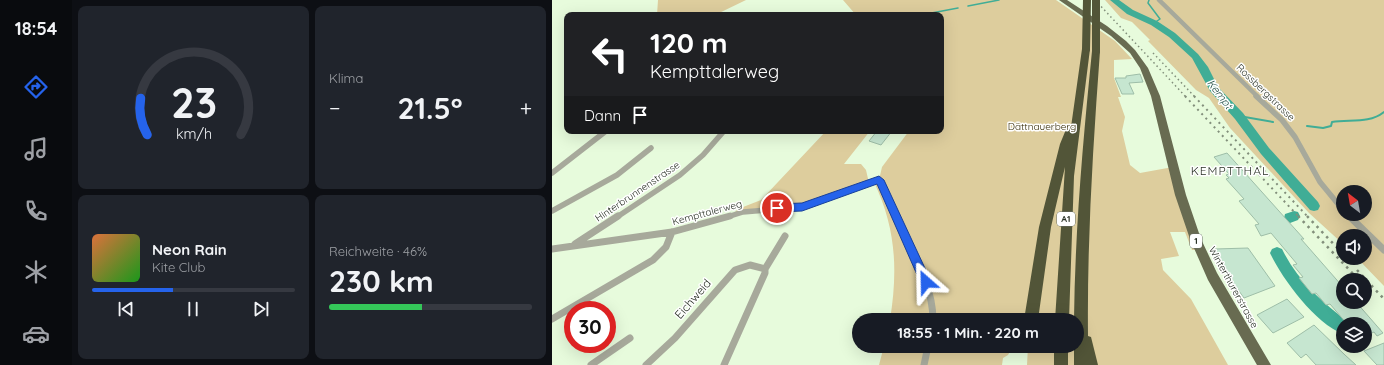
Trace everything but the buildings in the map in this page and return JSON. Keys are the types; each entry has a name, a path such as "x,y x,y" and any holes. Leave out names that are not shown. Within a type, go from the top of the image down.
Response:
{"highway":[{"name":"A1","path":"1062,313 1067,206 1076,118 1086,49 1087,0"},
{"name":"A1","path":"1081,313 1085,179 1088,127 1096,51 1096,0"},
{"path":"1032,313 1038,263 1049,207 1065,144 1076,118"},
{"name":"A1","path":"1084,334 1091,365"},
{"path":"1061,353 1061,365"},
{"name":"A1","path":"1081,353 1081,365"}],"main road":[{"name":"Winterthurerstrasse","path":"1062,0 1122,41 1136,54 1146,70 1154,91 1183,203 1197,245 1221,291 1264,365"}],"street":[{"name":"Rossbergstrasse","path":"1159,0 1282,120 1295,137 1320,182 1336,201"},
{"path":"552,173 576,156 602,134"},
{"name":"Hinterbrunnenstrasse","path":"573,245 680,175 703,155 721,134"},
{"path":"552,211 606,182 651,148"},
{"name":"Kempttalerweg","path":"552,249 672,232 743,212 802,207 879,180 929,290 933,303 933,313"},
{"path":"1354,221 1384,250"},
{"path":"552,319 648,264 666,247 672,232"},
{"path":"724,365 765,273 764,269 770,263 785,236"},
{"name":"Eichweid","path":"646,365 675,338 734,270 746,264 761,266 764,269"},
{"path":"591,365 630,338"},
{"path":"924,365 927,353"}],"green space":[{"path":"658,0 746,0 721,12 657,12"},
{"name":"Dättnauerberg","path":"843,0 1056,0 1115,41 1132,59 1114,60 1114,78 1121,97 1118,97 1125,117 1122,131 1130,165 1140,173 1173,167 1199,250 1192,250 1185,232 1170,232 1179,256 1161,259 1163,270 1191,299 1228,365 1027,365 1028,353 1084,353 1084,313 891,313 894,266 891,233 887,216 874,182 879,180 882,167 907,134 944,134 944,12 853,12"},
{"path":"1105,0 1384,0 1384,286 1364,265 1372,265 1372,229 1336,229 1336,238 1309,213 1230,128 1209,98 1196,90 1148,41 1150,40 1132,22 1121,18"},
{"path":"823,134 868,134 844,164 861,164 866,170 869,183 802,207 732,215 738,209 761,200"},
{"path":"882,353 1009,353 1003,358 1002,365 879,365"}],"water":[{"path":"1289,171 1301,185 1291,188 1279,174"}],"waterway":[{"path":"968,6 999,0"},
{"name":"Kempt","path":"1114,0 1130,12 1154,23 1172,35 1195,56 1203,67 1214,89 1239,116 1265,151 1314,206"},
{"path":"1149,0 1148,3 1160,19 1154,23"},
{"path":"937,12 958,8"},
{"path":"1307,126 1323,128 1331,126 1332,122 1366,120 1378,116 1384,112"},
{"path":"1239,116 1273,122"},
{"name":"Kempt","path":"1290,218 1294,216"},
{"name":"Kempt","path":"1277,253 1282,264 1296,284 1314,303 1336,321"}],"railway":[{"path":"1095,0 1186,97"},
{"path":"1153,53 1195,97"},
{"path":"1185,96 1299,217"},
{"path":"1194,96 1308,217"},
{"path":"1298,216 1352,273"},
{"path":"1307,216 1336,247"},
{"path":"1357,270 1384,299"}],"district":[{"name":"KEMPTTHAL","path":"1230,171"}],"route":[{"path":"777,208 802,207 879,180 926,282"}]}
